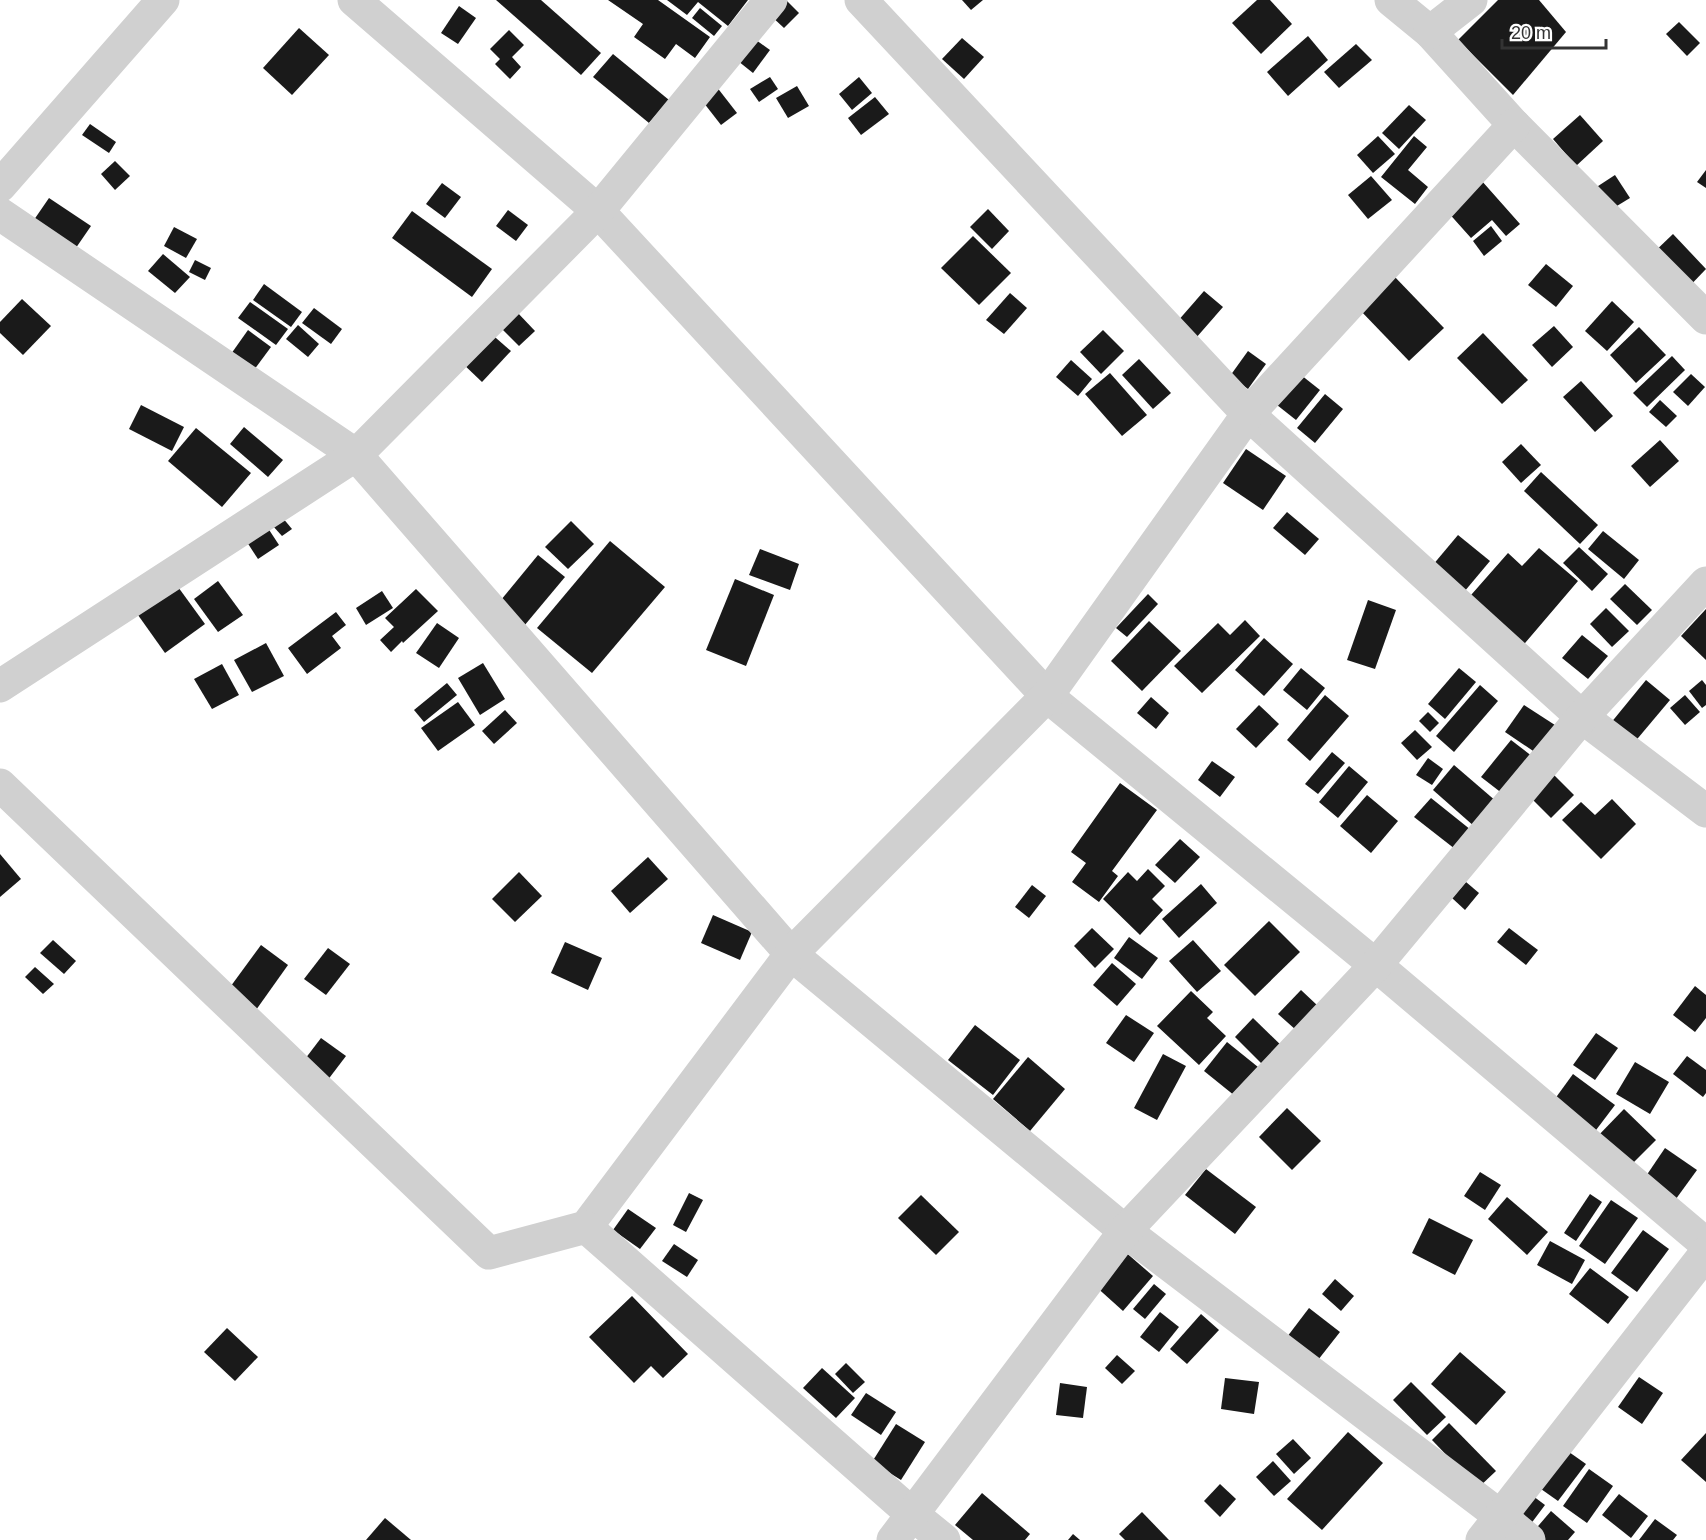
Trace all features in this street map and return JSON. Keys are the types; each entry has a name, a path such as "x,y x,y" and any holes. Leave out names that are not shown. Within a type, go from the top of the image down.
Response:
{"street":[{"path":"0,186 163,0"},
{"path":"354,0 598,211 1047,696 1375,966 1706,1244"},
{"path":"0,686 356,455 598,211 771,0"},
{"path":"861,0 1248,414 1582,717 1706,811"},
{"path":"1391,0 1430,32 1514,124 1706,318"},
{"path":"1430,32 1471,0"},
{"path":"0,785 489,1253 586,1227 791,954 1047,696 1248,414 1514,124"},
{"path":"0,214 356,455 791,954 1125,1231 1491,1528 1529,1540"},
{"path":"902,1527 1125,1231 1375,966 1582,717 1706,583"},
{"path":"586,1227 902,1527 944,1540"},
{"path":"1491,1528 1706,1253"}],"building":[{"path":"496,0 541,0 601,53 581,75"},
{"path":"608,0 658,0 710,37 695,58 676,44 665,59 634,37 643,24"},
{"path":"667,0 748,0 728,26 698,2 687,15"},
{"path":"786,0 799,13 784,28 770,15"},
{"path":"962,0 983,0 971,10"},
{"path":"1257,0 1270,0 1292,24 1261,54 1232,23"},
{"path":"1498,0 1539,0 1566,32 1513,95 1458,40"},
{"path":"459,6 476,18 458,44 441,33"},
{"path":"700,8 722,26 714,36 692,18"},
{"path":"1679,22 1700,43 1687,56 1666,34"},
{"path":"299,28 329,55 292,95 263,68"},
{"path":"509,30 524,45 512,57 521,67 510,79 495,64 500,59 490,49"},
{"path":"749,35 770,50 753,73 733,57"},
{"path":"1308,36 1328,60 1288,96 1267,72"},
{"path":"962,38 984,57 964,79 942,59"},
{"path":"1356,44 1372,60 1339,88 1324,72"},
{"path":"613,54 669,100 649,123 593,77"},
{"path":"770,77 778,89 759,102 750,89"},
{"path":"859,77 872,93 852,110 839,94"},
{"path":"716,86 737,113 721,125 700,98"},
{"path":"797,86 809,106 788,118 776,98"},
{"path":"875,97 889,114 861,135 848,118"},
{"path":"1409,105 1426,120 1399,149 1382,133"},
{"path":"1580,115 1603,141 1576,166 1553,139"},
{"path":"90,124 116,142 109,153 82,135"},
{"path":"1378,136 1395,154 1373,173 1357,155"},
{"path":"1414,136 1427,147 1408,170 1428,187 1415,204 1381,177"},
{"path":"115,161 130,176 115,190 101,174"},
{"path":"1706,170 1706,188 1697,182"},
{"path":"1615,175 1630,198 1607,212 1592,190"},
{"path":"1371,176 1392,200 1368,219 1348,195"},
{"path":"1481,180 1520,224 1506,236 1492,220 1471,238 1446,210"},
{"path":"442,183 461,197 445,218 426,204"},
{"path":"49,198 91,226 69,258 27,230"},
{"path":"988,209 1009,231 992,249 970,227"},
{"path":"508,210 528,225 516,241 496,226"},
{"path":"412,211 492,269 472,297 392,238"},
{"path":"1491,226 1502,241 1484,256 1473,241"},
{"path":"174,227 197,239 186,258 164,246"},
{"path":"1673,234 1706,269 1683,293 1649,257"},
{"path":"973,236 1011,273 979,305 941,268"},
{"path":"163,254 190,277 175,293 148,271"},
{"path":"195,260 211,268 205,280 189,272"},
{"path":"1546,264 1573,286 1556,307 1528,285"},
{"path":"1393,275 1444,328 1409,361 1359,309"},
{"path":"264,284 302,312 291,327 253,300"},
{"path":"1204,291 1223,307 1189,346 1170,330"},
{"path":"1010,293 1027,308 1004,334 986,320"},
{"path":"22,299 51,326 23,355 0,333 0,322"},
{"path":"1612,301 1634,322 1607,351 1585,331"},
{"path":"250,302 288,329 276,345 238,318"},
{"path":"314,308 342,329 331,344 302,323"},
{"path":"516,311 535,331 519,346 499,326"},
{"path":"298,325 319,344 308,357 286,339"},
{"path":"1554,326 1573,347 1552,367 1532,345"},
{"path":"1639,327 1666,355 1636,383 1610,355"},
{"path":"248,330 271,347 254,370 231,354"},
{"path":"1103,330 1124,351 1101,374 1080,352"},
{"path":"488,331 511,351 482,382 460,361"},
{"path":"1483,333 1528,380 1502,404 1457,358"},
{"path":"1248,351 1266,364 1248,389 1230,376"},
{"path":"1672,356 1685,370 1647,407 1633,393"},
{"path":"1139,359 1171,393 1153,409 1122,375"},
{"path":"1071,360 1092,379 1078,396 1056,377"},
{"path":"1110,373 1147,415 1122,436 1085,394"},
{"path":"1691,374 1705,387 1688,406 1673,392"},
{"path":"1301,375 1320,390 1296,420 1277,405"},
{"path":"1581,381 1613,416 1595,432 1563,397"},
{"path":"1325,394 1343,409 1315,443 1297,428"},
{"path":"1660,400 1677,416 1666,427 1649,412"},
{"path":"141,405 184,427 172,451 129,429"},
{"path":"244,427 283,460 268,477 230,444"},
{"path":"196,428 251,473 222,507 168,461"},
{"path":"1660,440 1679,461 1650,487 1631,466"},
{"path":"1521,444 1541,465 1521,483 1502,462"},
{"path":"1246,449 1286,476 1263,510 1223,483"},
{"path":"1541,472 1598,525 1580,544 1524,491"},
{"path":"1287,512 1319,539 1305,555 1273,528"},
{"path":"282,517 292,529 282,536 272,525"},
{"path":"262,519 279,545 258,559 241,533"},
{"path":"571,521 594,544 568,569 545,547"},
{"path":"1603,531 1639,560 1624,579 1588,549"},
{"path":"1458,535 1490,561 1464,592 1432,566"},
{"path":"610,541 665,587 592,673 537,628"},
{"path":"1579,547 1608,574 1592,591 1563,563"},
{"path":"1539,548 1578,581 1519,650 1464,603 1508,553 1522,566"},
{"path":"760,549 799,564 790,590 749,575"},
{"path":"538,555 565,577 519,632 492,611"},
{"path":"735,579 774,595 746,666 706,650"},
{"path":"173,580 205,624 165,653 133,608"},
{"path":"218,581 243,615 218,632 194,599"},
{"path":"1625,584 1652,610 1637,625 1610,599"},
{"path":"416,589 438,611 391,652 380,640 394,627 385,618"},
{"path":"382,591 393,608 366,625 356,608"},
{"path":"1148,594 1158,604 1127,637 1116,628"},
{"path":"1368,600 1396,610 1375,669 1347,660"},
{"path":"1606,608 1629,631 1612,647 1590,624"},
{"path":"1706,609 1706,660 1681,636"},
{"path":"336,612 346,625 332,636 341,648 307,674 288,648"},
{"path":"1245,620 1260,636 1202,693 1174,666 1218,623 1230,635"},
{"path":"1149,621 1181,651 1142,691 1111,661"},
{"path":"437,623 459,638 439,668 416,653"},
{"path":"1582,635 1608,656 1588,679 1562,658"},
{"path":"1264,638 1293,664 1264,696 1235,670"},
{"path":"266,643 284,676 252,692 234,660"},
{"path":"483,663 505,699 480,715 458,678"},
{"path":"222,664 239,695 212,709 194,679"},
{"path":"1301,668 1325,688 1307,710 1283,690"},
{"path":"1459,668 1476,682 1445,719 1428,704"},
{"path":"1646,680 1670,700 1633,744 1610,724"},
{"path":"1702,680 1706,685 1706,705 1702,708 1689,691"},
{"path":"447,683 457,695 424,722 414,710"},
{"path":"1480,685 1498,701 1454,752 1436,736"},
{"path":"1325,695 1349,716 1310,761 1287,740"},
{"path":"1685,695 1700,712 1685,725 1670,708"},
{"path":"1151,697 1169,713 1156,729 1137,713"},
{"path":"458,702 475,725 438,751 421,728"},
{"path":"1259,705 1279,724 1256,748 1236,729"},
{"path":"1524,705 1558,727 1539,755 1505,732"},
{"path":"505,710 517,723 494,744 482,731"},
{"path":"1428,712 1439,723 1430,732 1419,721"},
{"path":"1415,730 1432,747 1417,760 1401,743"},
{"path":"1511,740 1533,757 1503,794 1481,777"},
{"path":"1332,752 1345,763 1318,794 1305,784"},
{"path":"1428,758 1443,769 1432,785 1416,775"},
{"path":"1212,761 1235,777 1220,797 1198,780"},
{"path":"1454,765 1497,802 1475,827 1433,790"},
{"path":"1349,766 1368,782 1338,818 1319,802"},
{"path":"1553,774 1574,795 1551,818 1530,797"},
{"path":"1120,783 1157,810 1112,871 1118,876 1099,902 1072,882 1086,863 1071,852"},
{"path":"1367,795 1398,821 1371,853 1340,826"},
{"path":"1431,798 1471,830 1455,849 1414,817"},
{"path":"1612,799 1636,824 1601,859 1562,820 1581,802 1595,815"},
{"path":"1180,839 1200,857 1175,883 1155,865"},
{"path":"0,854 21,879 0,897"},
{"path":"648,857 668,879 630,913 611,891"},
{"path":"1148,869 1165,886 1152,899 1163,910 1140,935 1103,899 1128,872 1137,881"},
{"path":"519,872 542,896 515,922 492,899"},
{"path":"1466,882 1479,893 1465,910 1452,898"},
{"path":"1201,884 1217,903 1179,938 1162,919"},
{"path":"1032,885 1046,896 1029,918 1015,907"},
{"path":"713,915 752,932 740,960 701,943"},
{"path":"1269,921 1300,952 1255,996 1224,965"},
{"path":"1092,928 1114,949 1095,968 1074,946"},
{"path":"1509,928 1538,950 1526,965 1497,942"},
{"path":"1129,937 1158,958 1142,979 1114,958"},
{"path":"53,940 76,961 64,974 40,953"},
{"path":"1193,940 1221,971 1197,992 1169,961"},
{"path":"565,942 602,958 588,990 551,973"},
{"path":"261,945 288,965 256,1010 228,990"},
{"path":"328,948 350,964 326,995 304,979"},
{"path":"1112,963 1136,984 1117,1006 1093,985"},
{"path":"35,967 54,984 43,994 25,977"},
{"path":"1695,986 1706,995 1706,1018 1695,1032 1673,1015"},
{"path":"1301,990 1318,1006 1296,1030 1278,1014"},
{"path":"1191,991 1213,1012 1207,1018 1226,1036 1199,1065 1157,1026"},
{"path":"1126,1015 1154,1033 1134,1062 1106,1043"},
{"path":"1253,1018 1286,1050 1267,1069 1235,1037"},
{"path":"975,1025 1020,1060 993,1095 948,1060"},
{"path":"1596,1033 1618,1048 1595,1080 1573,1065"},
{"path":"321,1038 346,1056 327,1081 302,1063"},
{"path":"1227,1042 1258,1067 1235,1096 1204,1071"},
{"path":"1163,1054 1186,1066 1157,1120 1134,1108"},
{"path":"1687,1056 1706,1070 1706,1093 1703,1097 1673,1074"},
{"path":"1028,1057 1065,1089 1030,1131 993,1099"},
{"path":"1635,1062 1669,1082 1650,1114 1616,1094"},
{"path":"1573,1074 1615,1105 1590,1138 1549,1107"},
{"path":"1287,1108 1321,1141 1292,1170 1259,1137"},
{"path":"1624,1109 1656,1140 1625,1171 1593,1141"},
{"path":"1665,1148 1697,1170 1673,1203 1642,1182"},
{"path":"1206,1169 1256,1207 1235,1234 1185,1195"},
{"path":"1480,1172 1501,1185 1485,1210 1464,1196"},
{"path":"689,1193 703,1200 686,1232 673,1225"},
{"path":"1590,1194 1602,1202 1576,1241 1564,1233"},
{"path":"921,1195 959,1232 936,1255 898,1218"},
{"path":"1507,1197 1548,1232 1527,1255 1488,1219"},
{"path":"1611,1200 1638,1218 1605,1264 1579,1246"},
{"path":"628,1209 656,1228 640,1249 613,1230"},
{"path":"1429,1218 1473,1240 1455,1275 1412,1253"},
{"path":"1643,1230 1669,1249 1637,1292 1611,1273"},
{"path":"1550,1241 1585,1260 1572,1284 1537,1265"},
{"path":"674,1244 698,1260 687,1277 662,1261"},
{"path":"1123,1250 1153,1276 1123,1311 1093,1284"},
{"path":"1590,1268 1629,1297 1608,1324 1569,1294"},
{"path":"1335,1279 1354,1296 1341,1311 1322,1294"},
{"path":"1154,1284 1166,1294 1145,1319 1133,1309"},
{"path":"632,1296 688,1354 663,1378 651,1366 634,1383 589,1337"},
{"path":"1309,1308 1340,1332 1318,1360 1287,1337"},
{"path":"1160,1312 1179,1327 1159,1352 1140,1337"},
{"path":"1201,1314 1219,1330 1187,1364 1170,1349"},
{"path":"227,1328 258,1357 235,1381 204,1352"},
{"path":"1460,1352 1506,1392 1476,1425 1431,1384"},
{"path":"1117,1355 1135,1371 1122,1384 1105,1368"},
{"path":"846,1363 865,1382 853,1393 835,1374"},
{"path":"822,1368 855,1398 836,1418 803,1388"},
{"path":"1639,1377 1663,1393 1642,1424 1618,1407"},
{"path":"1225,1378 1259,1382 1254,1414 1221,1409"},
{"path":"1411,1382 1446,1417 1427,1435 1393,1400"},
{"path":"1060,1383 1087,1387 1083,1418 1056,1415"},
{"path":"866,1393 896,1412 881,1435 851,1415"},
{"path":"1449,1423 1496,1471 1478,1488 1432,1440"},
{"path":"896,1424 925,1442 901,1480 872,1462"},
{"path":"1348,1432 1383,1463 1322,1530 1287,1499"},
{"path":"1706,1433 1706,1482 1681,1460"},
{"path":"1293,1439 1311,1458 1294,1474 1276,1454"},
{"path":"1569,1452 1586,1464 1558,1501 1541,1489"},
{"path":"1273,1461 1291,1481 1274,1496 1256,1477"},
{"path":"1589,1469 1613,1486 1587,1523 1563,1506"},
{"path":"1220,1484 1236,1499 1220,1517 1204,1501"},
{"path":"982,1493 1030,1534 1025,1540 973,1540 955,1525"},
{"path":"1619,1494 1648,1516 1631,1538 1602,1515"},
{"path":"1533,1496 1545,1505 1527,1529 1515,1520"},
{"path":"1551,1511 1575,1532 1568,1540 1542,1540 1533,1532"},
{"path":"1142,1512 1169,1540 1125,1540 1119,1534"},
{"path":"385,1518 411,1540 366,1540"},
{"path":"1655,1519 1677,1535 1673,1540 1639,1540"},
{"path":"1073,1534 1080,1540 1068,1540"}]}
